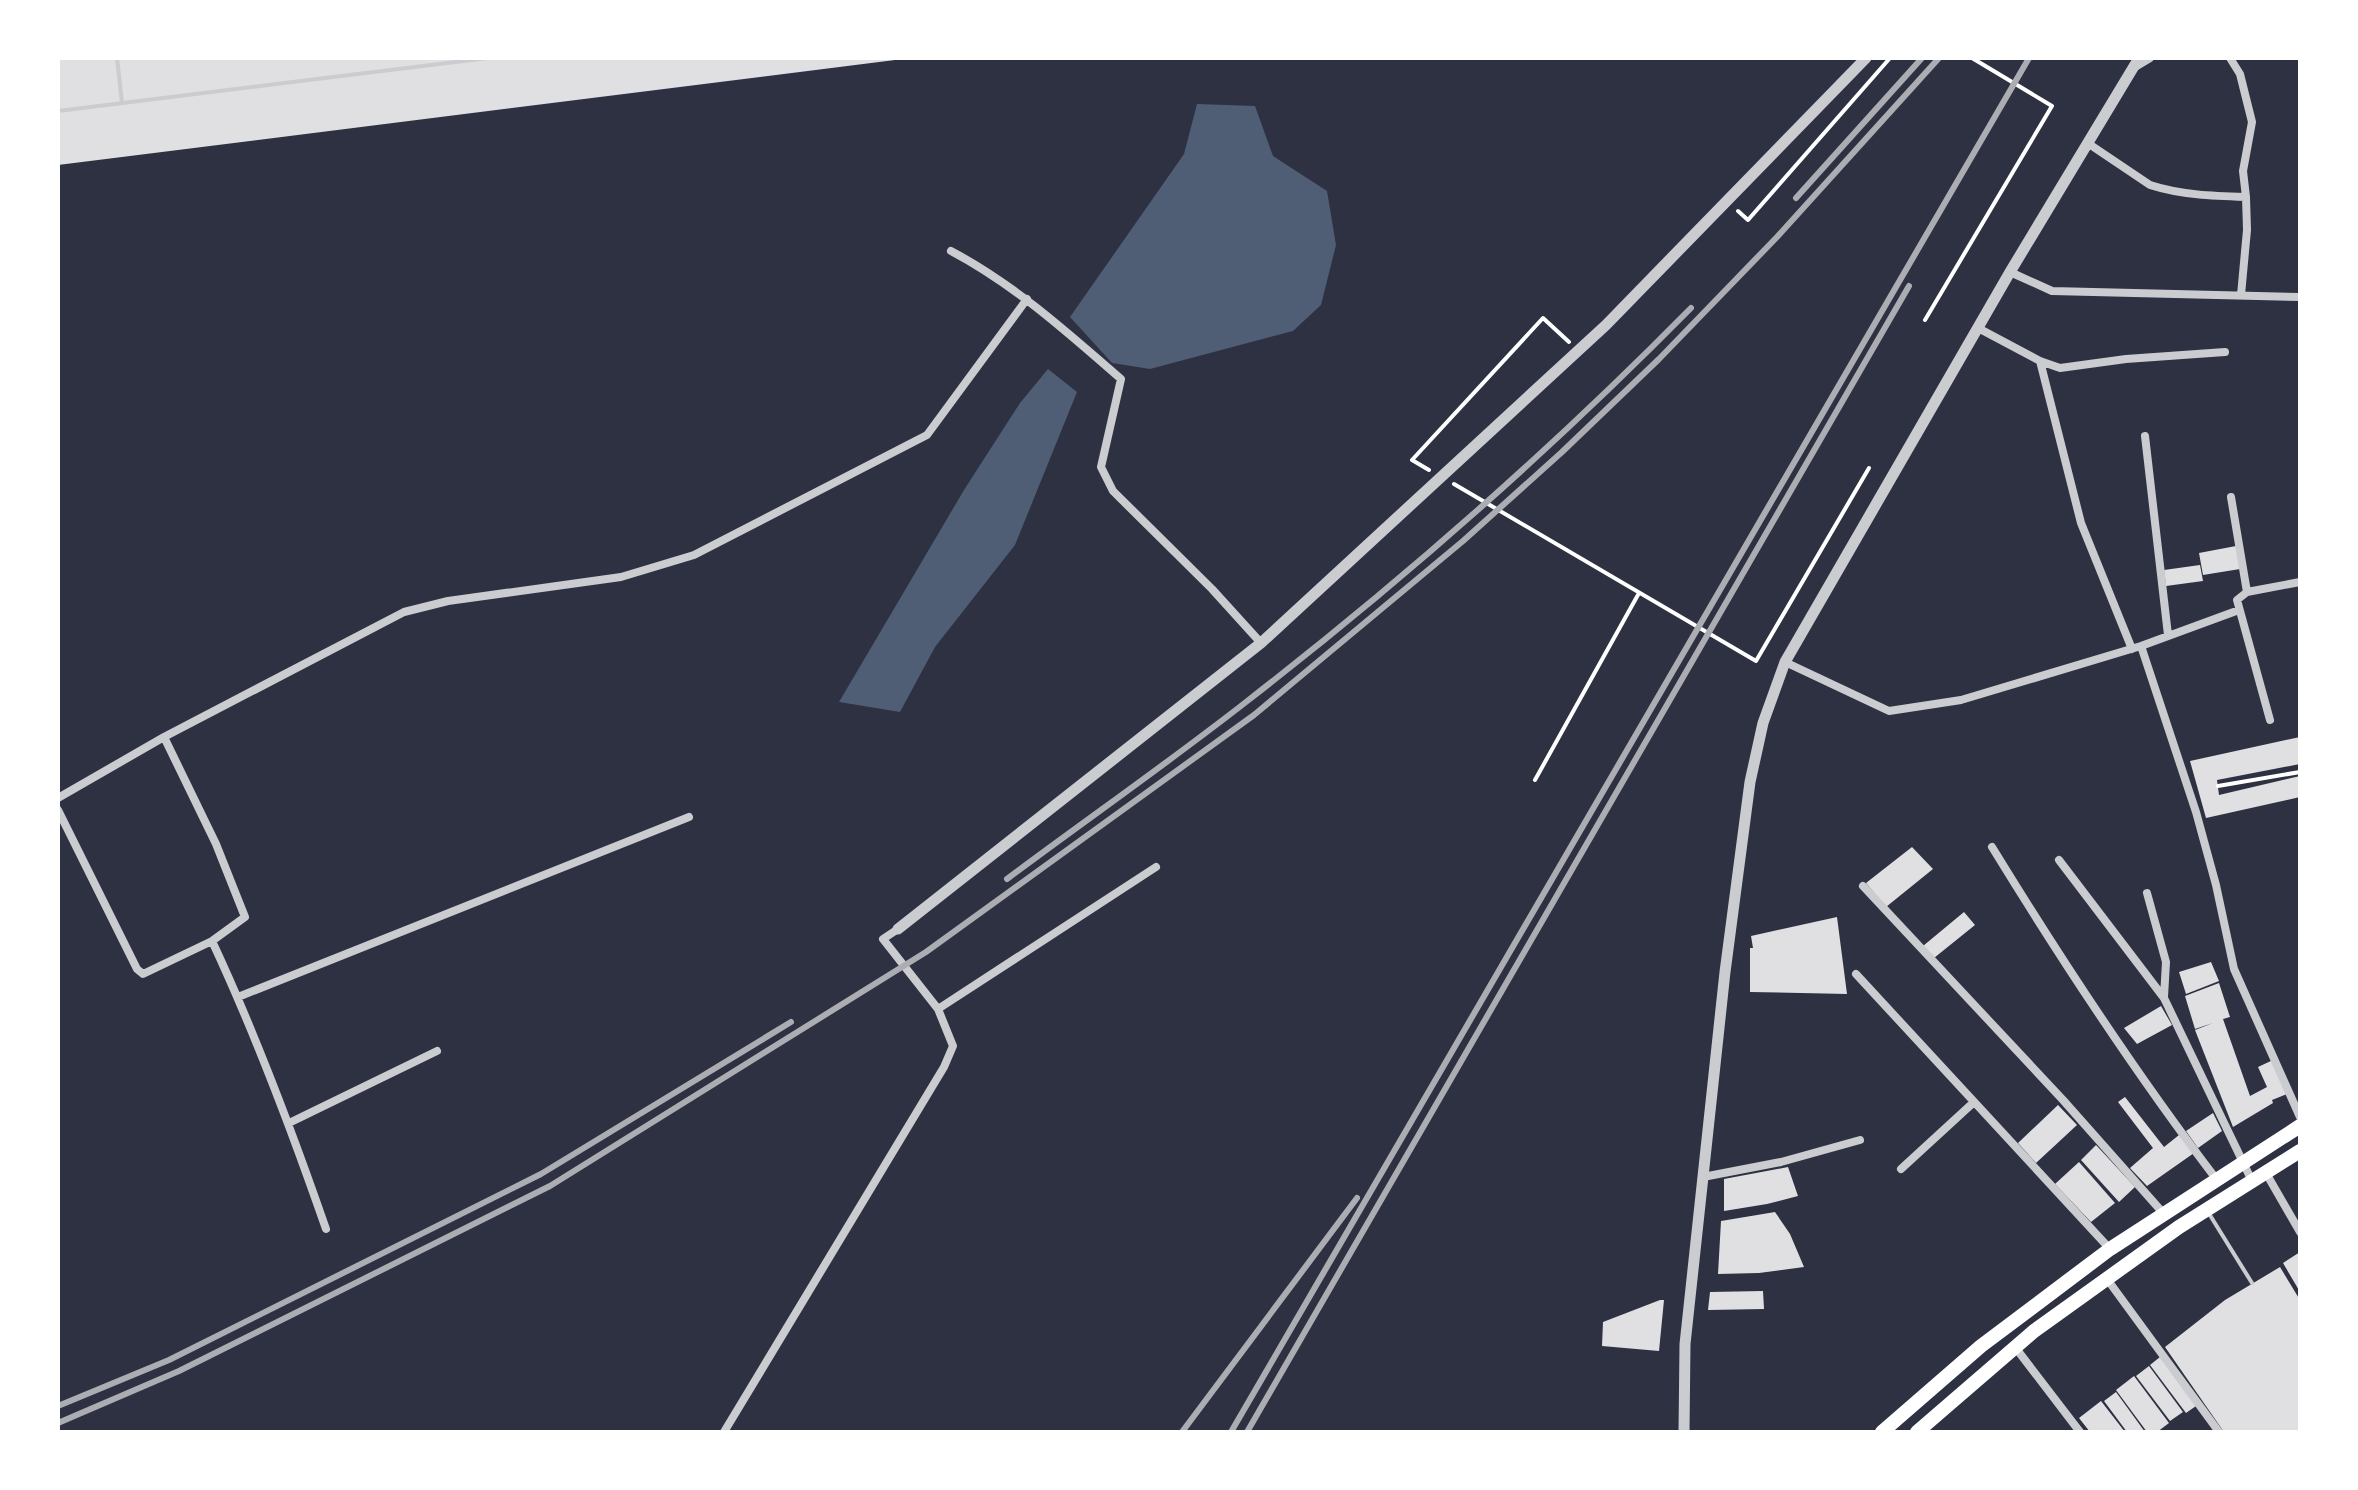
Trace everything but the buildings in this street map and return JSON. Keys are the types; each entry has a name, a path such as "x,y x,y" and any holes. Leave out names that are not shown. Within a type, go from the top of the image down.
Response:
{"highway":[{"path":"1882,1432 1981,1346 2110,1249 2300,1126"},
{"path":"1917,1432 2015,1347 2107,1279 2207,1210 2299,1154"}],"street":[{"path":"724,1432 944,1067 953,1046 938,1009 883,939 1261,643 1578,350 1866,58"},
{"path":"1684,1432 1685,1344 1703,1177 1750,782 1763,723 1785,662 2010,272 2137,63 2150,58"},
{"path":"2230,58 2240,74 2252,122 2243,171 2246,197 2241,295"},
{"path":"2089,144 2150,185 2197,195 2246,197"},
{"path":"951,251 1027,299 1121,379 1101,467 1113,491 1212,589 1261,643"},
{"path":"2010,272 2052,291 2300,297"},
{"path":"58,798 164,737 404,612 448,601 621,577 708,548 927,435 1027,299"},
{"path":"1978,328 2040,361 2060,368 2113,360 2225,352"},
{"path":"2040,361 2081,523 2136,648 2196,812 2234,969 2300,1117"},
{"path":"2145,436 2168,635"},
{"path":"2231,497 2247,592"},
{"path":"2270,720 2237,600 2247,592 2300,582"},
{"path":"1785,662 1889,711 1961,700 2136,648 2239,610"},
{"path":"58,810 137,969 143,974 212,941 245,917 216,844 164,737"},
{"path":"238,997 689,817"},
{"path":"1992,847 2103,1021 2172,1122 2217,1180"},
{"path":"2059,860 2164,998 2252,1181"},
{"path":"938,1009 1156,867"},
{"path":"1863,886 2063,1100 2164,1214"},
{"path":"2147,893 2166,962 2164,998"},
{"path":"212,941 289,1123 326,1229"},
{"path":"1856,974 2110,1249"},
{"path":"289,1123 437,1051"},
{"path":"1901,1169 1974,1102"},
{"path":"1703,1177 1781,1162 1860,1140"},
{"path":"2266,1173 2300,1232"},
{"path":"2107,1279 2219,1432"},
{"path":"2015,1347 2080,1432"}],"lane":[{"path":"117,58 122,103"},
{"path":"58,111 488,58"},
{"path":"2207,1210 2252,1283"}],"path":[{"path":"1728,200 1748,220 1890,58"},
{"path":"1925,320 2052,106 1972,58"},
{"path":"1439,476 1412,460 1543,318 1578,350"},
{"path":"1452,484 1756,661 1869,468"},
{"path":"1535,780 1639,593"},
{"path":"2218,786 2300,772"}],"water":[{"path":"1197,104 1255,106 1273,156 1327,191 1336,245 1321,305 1293,331 1150,369 1112,363 1070,317 1184,154"},
{"path":"1048,369 1077,392 1015,545 935,647 900,712 839,702 964,490 1020,403"}],"railway":[{"path":"1796,198 1922,58"},
{"path":"58,1423 179,1371 550,1186 926,952 1254,715 1463,541 1659,359 1777,237 1939,58"},
{"path":"1231,1432 2029,58"},
{"path":"1247,1432 1909,286"},
{"path":"1007,879 1217,725 1362,609 1530,463 1691,308"},
{"path":"58,1406 169,1360 541,1174 791,1022"},
{"path":"1182,1432 1357,1198"}]}
